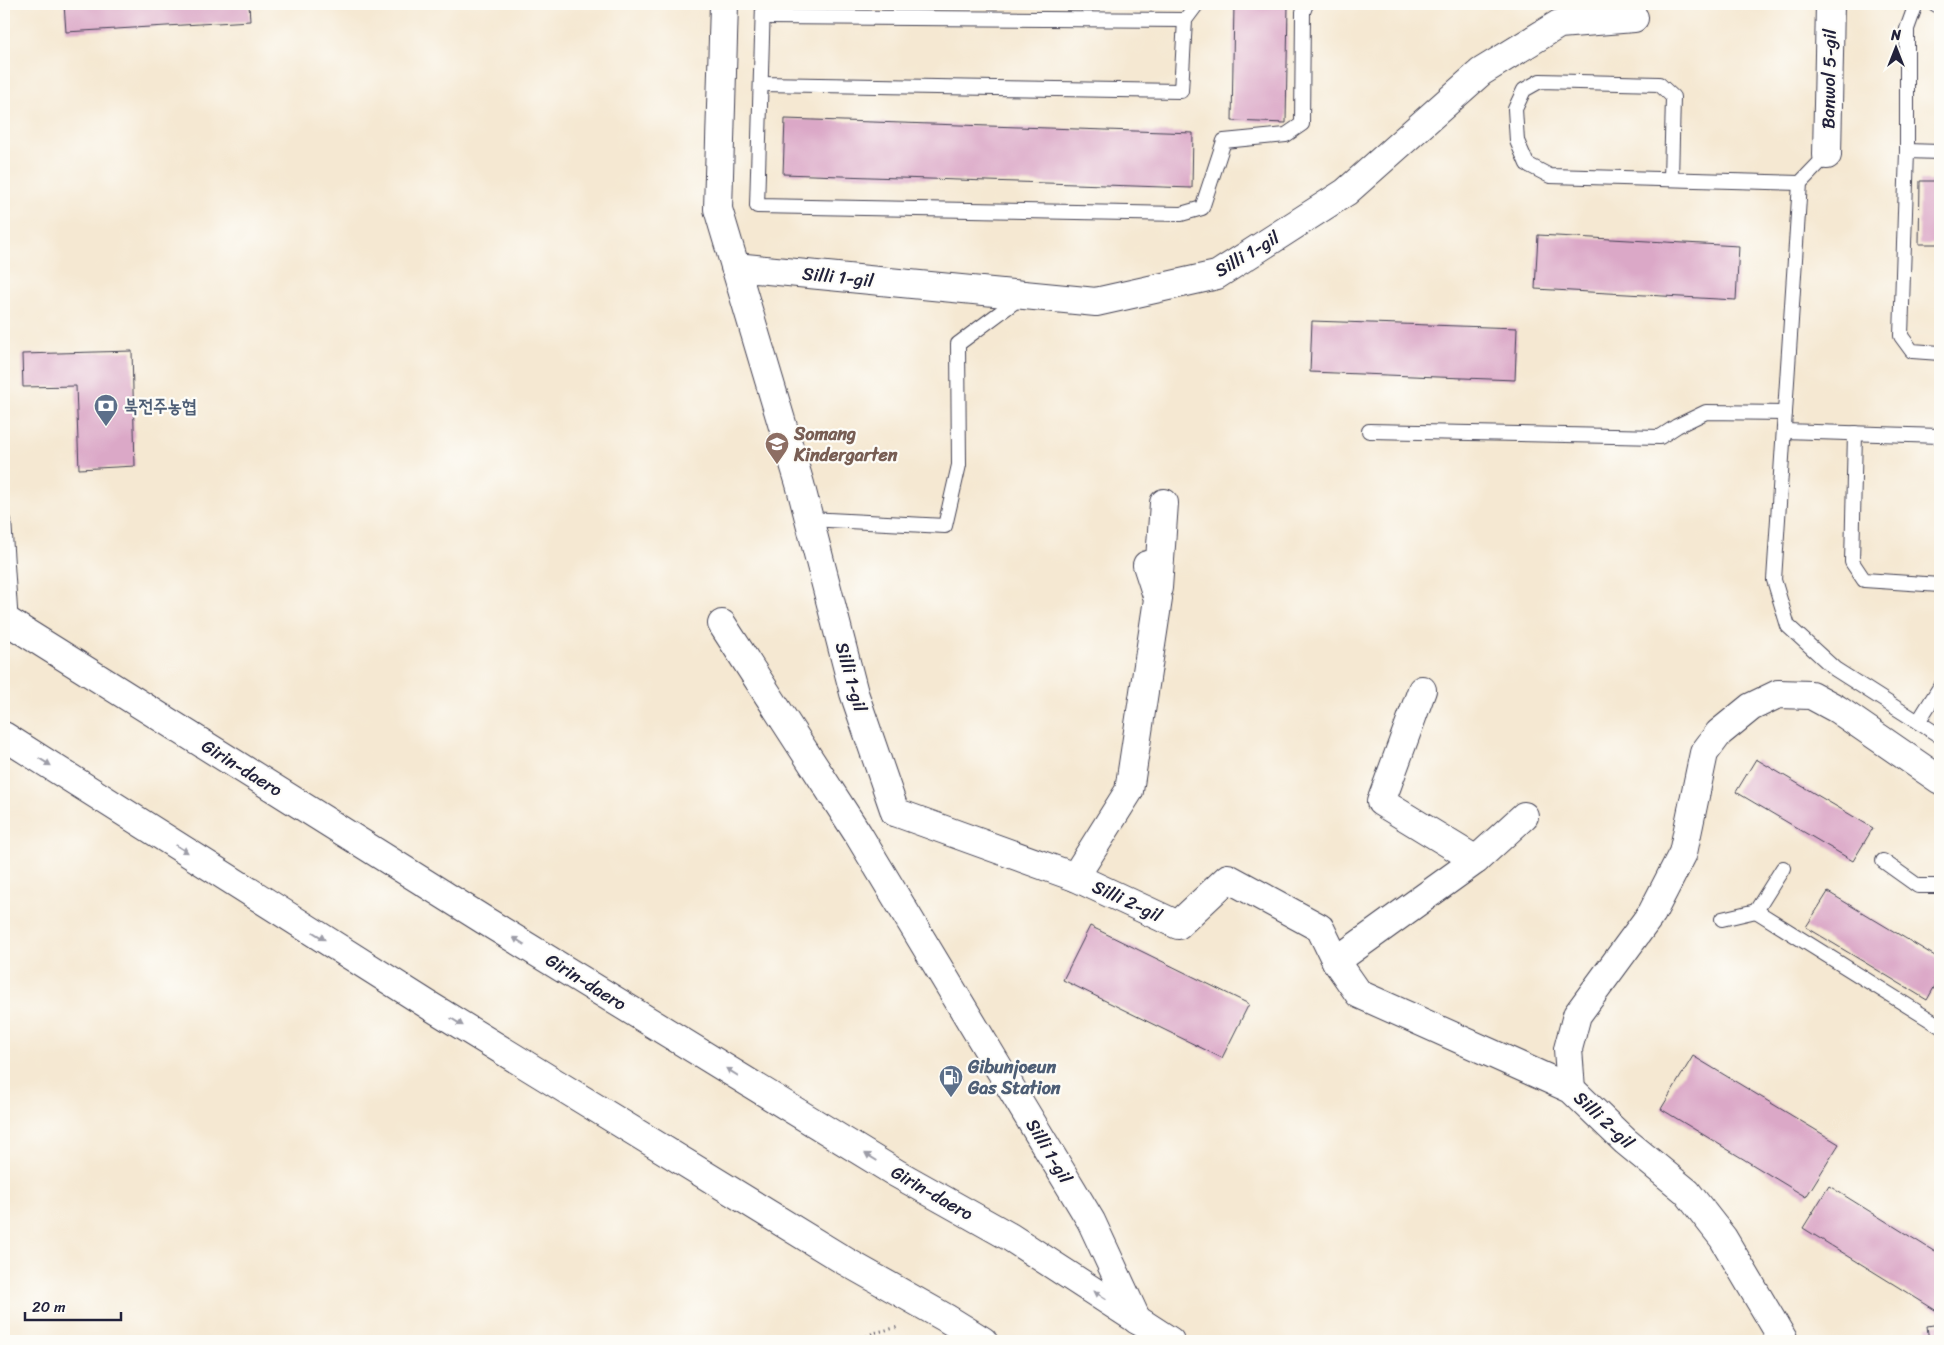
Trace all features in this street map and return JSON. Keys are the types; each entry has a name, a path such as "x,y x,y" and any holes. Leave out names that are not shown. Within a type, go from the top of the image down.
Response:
{"street":[{"name":"Silli 1-gil","path":"724,4 718,210 809,519 854,693 895,812"},
{"name":"Banwol 5-gil","path":"1827,155 1830,4"},
{"name":"Silli 1-gil","path":"735,267 1096,302 1217,275 1346,192 1481,72 1559,24 1634,18"},
{"name":"Silli 2-gil","path":"1075,877 1129,791 1158,599 1164,503"},
{"name":"Silli 2-gil","path":"1147,565 1158,599"},
{"name":"Girin-daero","path":"8,621 476,915 888,1168 1010,1237 1170,1341"},
{"name":"Silli 1-gil","path":"722,624 858,834 1091,1221 1137,1320"},
{"path":"1422,690 1381,802 1476,860"},
{"path":"1571,1090 1568,1049 1577,1015 1652,913 1683,853 1704,753 1719,733 1751,707 1778,694 1811,695 1837,709 1940,780"},
{"path":"4,736 430,1006 836,1256 983,1341"},
{"name":"Silli 2-gil","path":"895,812 1075,877 1178,925 1228,878 1320,928 1336,961 1359,994 1571,1090 1625,1141 1687,1192 1723,1238 1784,1341"},
{"path":"858,834 895,812"},
{"path":"1336,961 1476,860 1524,816"}],"lane":[{"path":"761,84 1182,91 1184,20 1197,4"},
{"path":"1184,20 763,10 757,206 1182,214 1202,208 1224,141 1286,134 1302,124 1303,12 1306,4"},
{"path":"1916,4 1907,28 1907,151 1901,336 1912,351 1940,353"},
{"path":"1936,4 1940,7"},
{"path":"1671,180 1672,97 1659,84 1540,81 1524,90 1515,109 1516,141 1527,164 1550,176 1671,180 1800,183"},
{"path":"1907,151 1940,152"},
{"path":"1827,155 1800,183 1774,580 1788,626 1835,669 1940,736"},
{"path":"809,519 945,526 959,465 958,344 1024,295"},
{"path":"1369,430 1660,437 1677,426 1706,412 1785,413"},
{"path":"1784,431 1940,436"},
{"path":"1856,433 1852,562 1864,580 1940,585"},
{"path":"4,520 8,621"},
{"path":"1918,722 1940,687"},
{"path":"1882,862 1918,886 1940,886"},
{"path":"1722,919 1756,911 1783,868"},
{"path":"1756,911 1940,1026"}],"building":[{"path":"64,4 249,4 250,21 66,32"},
{"path":"1234,4 1288,4 1286,123 1232,121"},
{"path":"785,119 1193,133 1192,188 783,174"},
{"path":"1920,181 1940,181 1940,244 1919,244"},
{"path":"1538,235 1739,246 1736,300 1535,289"},
{"path":"1312,321 1517,328 1515,380 1310,372"},
{"name":"북전주농협","path":"132,351 135,466 79,469 76,386 23,387 22,354"},
{"path":"1756,759 1873,828 1853,861 1736,792"},
{"path":"1828,892 1940,959 1940,977 1927,1000 1806,927"},
{"path":"1090,926 1249,1004 1222,1058 1063,980"},
{"path":"1693,1056 1839,1144 1806,1197 1661,1109"},
{"path":"1829,1186 1940,1255 1940,1313 1803,1228"},
{"path":"1940,1324 1940,1341 1929,1341 1927,1326"}],"place":[{"name":"북전주농협","path":"106,427"},
{"name":"Somang Kindergarten","path":"777,465"},
{"name":"Gibunjoeun Gas Station","path":"951,1098"}]}
